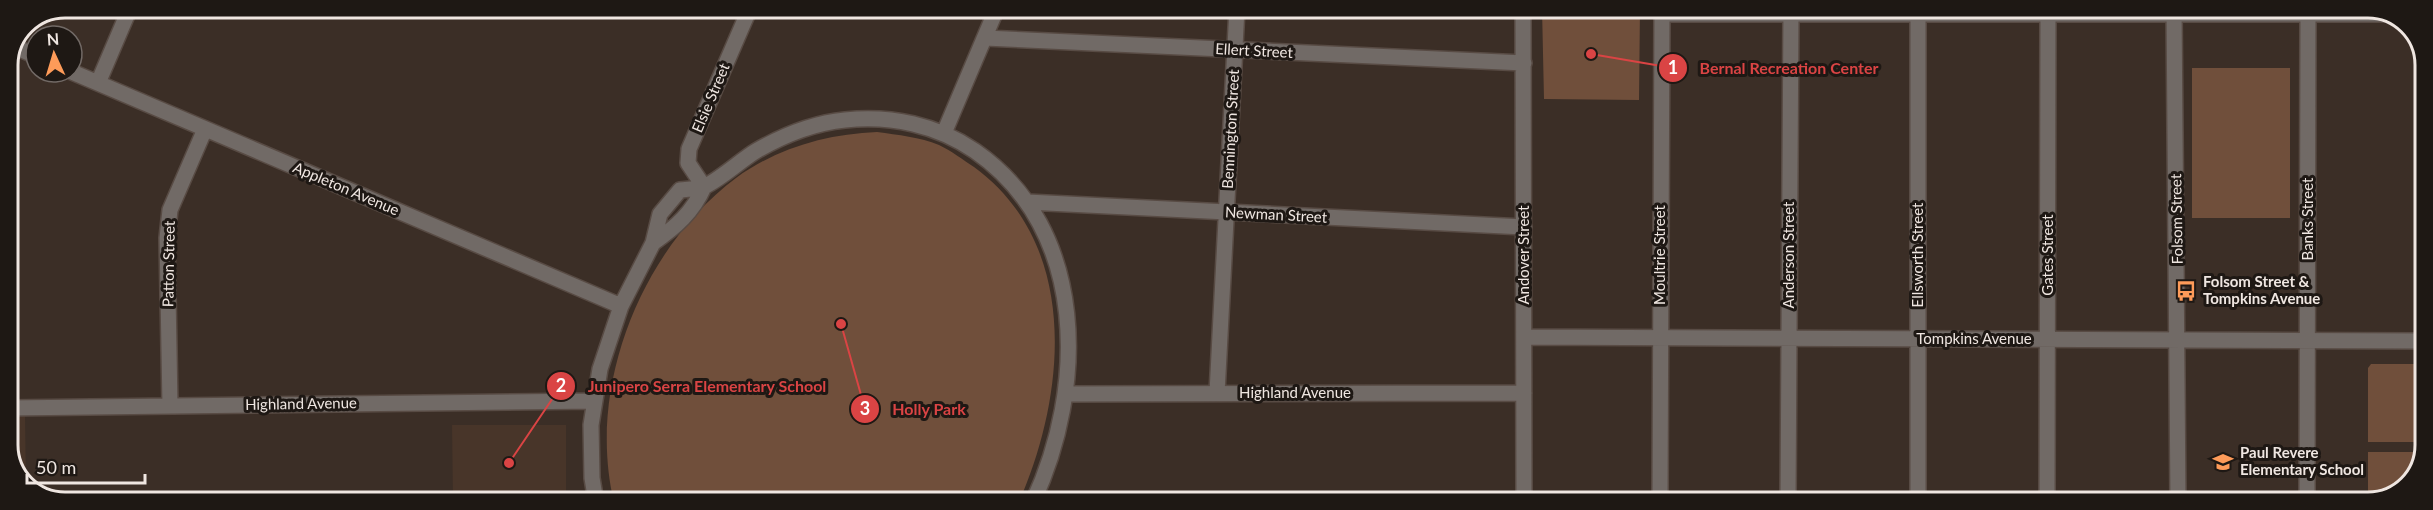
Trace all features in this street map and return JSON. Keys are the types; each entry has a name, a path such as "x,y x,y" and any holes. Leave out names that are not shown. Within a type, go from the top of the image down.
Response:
{"street":[{"path":"98,83 126,18"},
{"name":"Elsie Street","path":"704,187 688,163 689,149 746,18"},
{"path":"944,133 993,18"},
{"name":"Bennington Street","path":"1217,393 1237,18"},
{"name":"Andover Street","path":"1523,18 1524,492"},
{"name":"Moultrie Street","path":"1659,492 1662,18"},
{"name":"Anderson Street","path":"1788,492 1790,18"},
{"name":"Ellsworth Street","path":"1918,18 1918,492"},
{"name":"Gates Street","path":"2047,492 2048,18"},
{"name":"Folsom Street","path":"2174,18 2178,492"},
{"name":"Banks Street","path":"2307,492 2308,18"},
{"name":"Ellert Street","path":"984,38 1524,63"},
{"name":"Appleton Avenue","path":"84,77 621,306"},
{"path":"595,492 590,450 594,401 606,348 621,306 653,243 660,213 680,190 704,187 756,151 813,127 844,120 878,119 910,123 944,133 990,162 1010,180 1027,202 1054,256 1067,309 1068,364 1065,394 1053,452 1037,492"},
{"name":"Patton Street","path":"170,406 166,238 170,210 206,129"},
{"path":"653,243 676,227 696,204 704,187"},
{"name":"Newman Street","path":"1027,202 1524,227"},
{"name":"Tompkins Avenue","path":"1524,338 2415,341"},
{"name":"Highland Avenue","path":"1065,394 1524,393"},
{"name":"Highland Avenue","path":"18,408 594,401"}],"shaded area":[{"path":"1542,18 1640,18 1639,100 1544,99"},
{"path":"2192,68 2290,68 2290,218 2192,218"},
{"path":"877,132 924,140 939,145 974,167 1009,199 1033,237 1048,279 1054,324 1054,370 1047,415 1035,460 1023,492 612,492 607,458 608,413 616,367 629,323 649,281 673,242 703,207 752,167 803,144 858,133"},
{"path":"2371,364 2415,364 2415,442 2368,442 2368,368"},
{"path":"18,410 25,413 26,470 18,448"},
{"path":"452,425 566,425 566,492 453,492"},
{"path":"2368,452 2414,452 2409,468 2403,476 2389,487 2368,492"}],"place":[{"name":"Bernal Recreation Center","path":"1591,54"},
{"name":"Folsom Street & Tompkins Avenue","path":"2186,291"},
{"name":"Holly Park","path":"841,324"},
{"name":"Paul Revere Elementary School","path":"2223,462"},
{"name":"Junipero Serra Elementary School","path":"509,463"}]}
